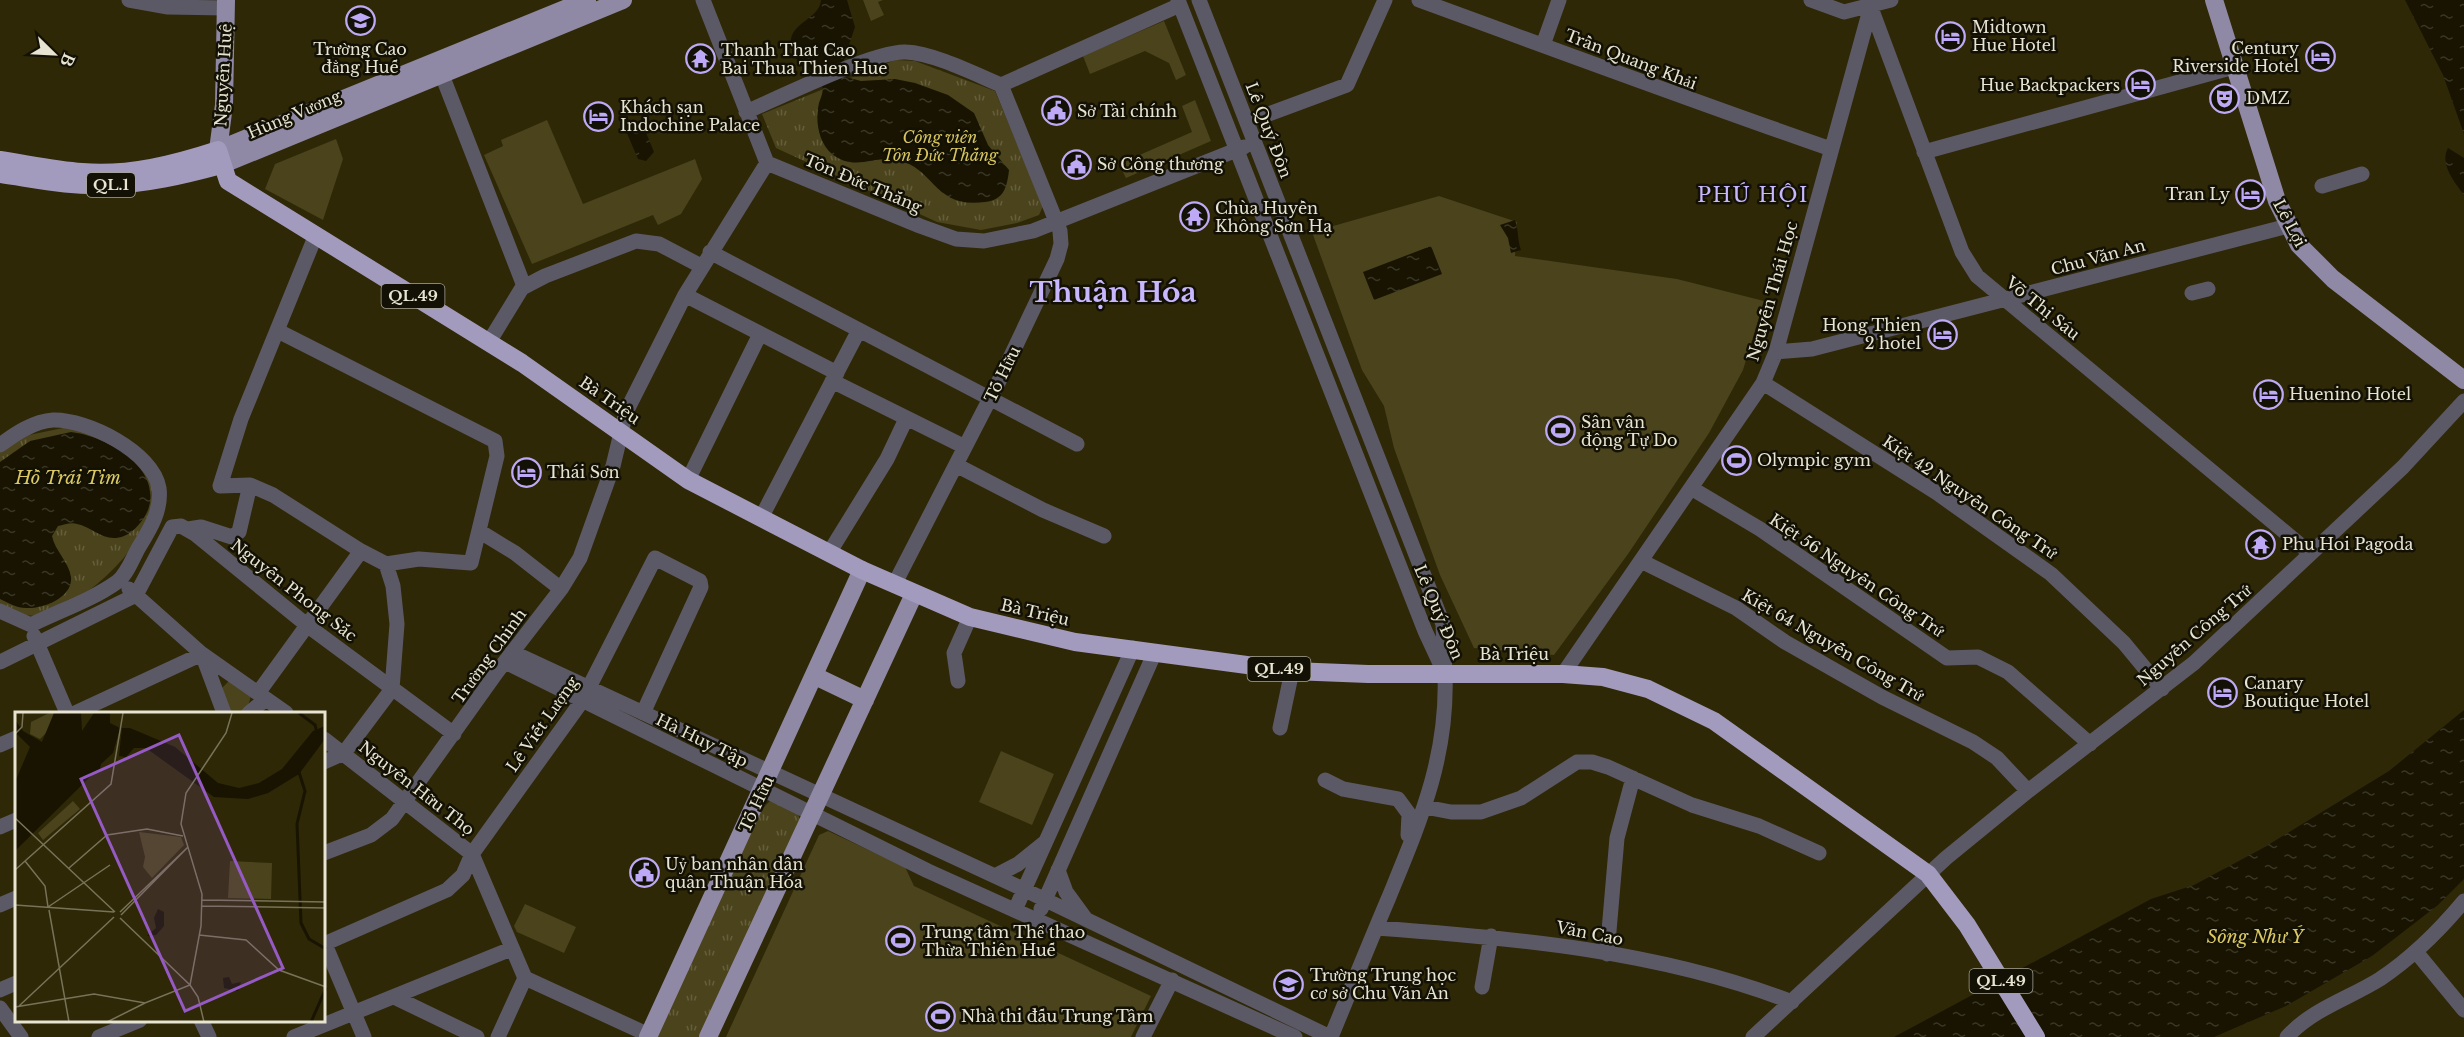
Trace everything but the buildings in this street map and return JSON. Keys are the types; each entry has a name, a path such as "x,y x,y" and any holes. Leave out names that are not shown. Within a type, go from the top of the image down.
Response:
{"highway":[{"name":"Hùng Vương","path":"0,160 81,172 106,173 141,170 220,157"},
{"name":"Hùng Vương","path":"0,174 79,185 106,186 182,175 220,157"},
{"name":"Bà Triệu","path":"220,157 228,181 315,237 489,342 688,480 862,570 914,594 970,617 1044,636 1292,671 1563,674 1603,677 1648,689 1714,721 1928,874"},
{"name":"QL.49","path":"1928,874 1966,925 2036,1037"}],"main road":[{"name":"Hùng Vương","path":"220,157 587,0"},
{"name":"Hùng Vương","path":"220,157 442,75 623,0"},
{"name":"Lê Lợi","path":"2214,0 2234,67 2288,226 2299,244 2333,279 2464,380"},
{"name":"Nguyễn Huệ","path":"220,157 224,105 226,4"},
{"name":"Tố Hữu","path":"649,1036 862,570"},
{"path":"708,1037 914,594"},
{"path":"815,676 865,700"}],"street":[{"path":"129,0 168,7 226,4"},
{"path":"623,433 626,412 684,295 767,163 703,0"},
{"name":"Lê Quý Đôn","path":"1200,0 1443,624 1445,674"},
{"path":"1247,122 1347,85 1385,0"},
{"name":"Trần Quang Khải","path":"1419,0 1830,149"},
{"path":"1543,45 1559,0"},
{"path":"1811,0 1844,12 1870,3 1891,0"},
{"path":"746,112 884,56 910,52 1001,85 1179,2"},
{"name":"Lê Quý Đôn","path":"1179,2 1425,633 1445,674"},
{"name":"Nguyễn Thái Học","path":"1563,674 1763,383 1776,352 1870,3"},
{"name":"Võ Thị Sáu","path":"1870,3 1962,252 1977,276 2004,301 2164,430 2310,553"},
{"path":"1924,153 2234,67"},
{"path":"442,75 524,286"},
{"name":"Tố Hữu","path":"894,585 990,398 1060,252 1060,231 1057,222 1001,85"},
{"name":"Tôn Đức Thắng","path":"767,163 956,239 984,241 1016,237 1255,142"},
{"path":"2322,186 2362,174"},
{"name":"Chu Văn An","path":"1776,352 1812,349 2288,226"},
{"path":"278,331 495,441 497,456 471,563 419,559 386,564 361,551 273,495 250,485 220,486 241,419 315,237"},
{"path":"489,342 511,303 524,286 613,249 644,240 666,247 701,266"},
{"path":"710,252 1077,444"},
{"path":"2192,293 2208,289"},
{"path":"684,295 760,334 906,419 965,447"},
{"path":"761,518 859,330"},
{"path":"688,480 760,334"},
{"name":"Kiệt 42 Nguyễn Công Trứ","path":"1763,383 1937,493 2051,574 2124,643 2162,689"},
{"name":"Nguyễn Công Trứ","path":"1753,1037 1928,874 2028,791 2162,689 2246,616 2403,467 2464,401"},
{"path":"1344,426 1363,418"},
{"path":"829,553 887,459 906,419"},
{"path":"0,445 16,434 51,420 69,421 99,431 146,461 156,477 159,490 156,518 119,581 31,625"},
{"name":"Trường Chinh","path":"326,852 371,835 392,819 561,589 580,558 623,433"},
{"path":"956,465 1043,510 1104,536"},
{"path":"156,518 172,527 188,529 201,527 232,537 239,532 250,485"},
{"name":"Kiệt 56 Nguyễn Công Trứ","path":"1691,488 1760,529 1947,658 1978,657 2008,672 2090,744"},
{"path":"0,662 136,595 172,527"},
{"name":"Nguyễn Phong Sắc","path":"188,529 308,626 454,734"},
{"path":"479,531 515,553 561,589"},
{"path":"250,712 361,551"},
{"name":"Lê Viết Lượng","path":"326,942 447,890 463,875 472,854 590,688 655,558 700,581 701,587 643,713"},
{"name":"Kiệt 64 Nguyễn Công Trứ","path":"1641,561 1736,608 1785,642 1882,697 1973,742 1997,758 2028,791"},
{"path":"326,761 344,753 392,689 397,624 393,586 386,564"},
{"path":"119,581 202,654 285,712"},
{"path":"0,611 31,625 67,712"},
{"path":"958,681 954,653 970,617"},
{"path":"1015,910 1049,839 1133,648"},
{"path":"1036,920 1155,652"},
{"path":"77,712 202,654"},
{"path":"202,654 224,712"},
{"name":"Hà Huy Tập","path":"509,657 590,688 819,797 1025,890 1330,1037"},
{"name":"Hà Huy Tập","path":"509,657 582,701 811,814 1036,920 1295,1037"},
{"path":"1280,728 1292,671"},
{"path":"1330,1037 1425,807 1440,757 1446,711 1445,674"},
{"path":"0,745 15,738"},
{"name":"Nguyễn Hữu Thọ","path":"326,740 472,854 525,978"},
{"path":"1425,807 1451,812 1481,812 1521,798 1577,762 1608,767 1692,805 1759,826 1819,852"},
{"path":"1607,954 1617,838 1633,778"},
{"path":"1325,780 1343,789 1398,799 1409,814 1411,824 1406,856"},
{"path":"0,827 15,820"},
{"path":"995,876 1018,864 1049,839"},
{"name":"Hà Huy Tập","path":"1058,870 1066,892 1086,920"},
{"path":"0,905 15,898"},
{"path":"2287,1037 2342,998 2378,980 2416,953 2464,901"},
{"name":"Văn Cao","path":"1376,928 1491,936 1607,954 1699,973 1792,1002"},
{"path":"1482,987 1491,936"},
{"path":"1126,960 1136,944"},
{"path":"326,948 364,1037"},
{"path":"294,1037 511,949"},
{"path":"2416,953 2464,1010"},
{"path":"498,1037 525,978 649,1036"},
{"path":"1143,1037 1172,980"},
{"path":"0,990 15,983"},
{"path":"1229,1006 1236,992"},
{"path":"394,997 477,1037"},
{"path":"0,1008 21,1037"},
{"path":"99,1037 135,1022"},
{"path":"202,1022 209,1037"}],"green space":[{"path":"863,0 883,0 878,2 884,15 871,21"},
{"path":"1164,21 1186,75 1176,80 1169,63 1145,51 1090,74 1083,56"},
{"name":"Công viên Tôn Đức Thắng","path":"895,60 915,61 995,91 1043,206 1039,215 1017,223 981,230 937,222 776,148 762,114"},
{"path":"1195,100 1211,141 1126,178 1119,164 1192,132 1182,106"},
{"path":"547,120 583,204 695,159 702,179 681,214 658,225 653,215 532,264 484,155 503,146 501,140"},
{"path":"336,139 343,159 323,220 265,189 275,164"},
{"path":"1439,196 1517,222 1515,256 1677,279 1764,301 1743,370 1709,433 1628,554 1554,655 1474,648 1440,575 1394,448 1384,406 1362,370 1312,232"},
{"name":"Hồ Trái Tim","path":"68,427 105,438 150,475 155,504 147,524 124,558 93,587 58,609 35,616 20,614 0,607 0,452 29,435"},
{"path":"230,680 251,696 246,712 231,712 222,688"},
{"path":"1001,751 1054,774 1032,825 979,802"},
{"path":"770,801 797,812 800,820 701,1037 656,1037 760,811"},
{"name":"Trung tâm Thể thao Thừa Thiên Huế","path":"828,831 905,867 914,886 1151,996 1131,1037 726,1037 819,835"},
{"path":"525,904 576,927 564,953 517,932 514,926"}],"water":[{"path":"821,0 847,0 855,27 842,66 846,77 861,81 895,79 915,83 948,95 974,113 988,145 1009,170 1006,187 996,199 968,203 955,200 911,165 889,159 848,162 827,149 818,123 822,85 815,75 796,59 791,47 794,32 815,13"},
{"path":"2405,0 2464,0 2464,134 2443,75"},
{"path":"634,121 642,123 654,152 646,161 638,159 626,131 627,124"},
{"path":"2448,148 2464,158 2464,195 2447,167 2445,160"},
{"path":"1515,220 1521,250 1511,253 1508,238 1500,225"},
{"path":"1431,246 1442,274 1374,300 1363,272"},
{"name":"Hồ Trái Tim","path":"71,432 115,447 139,467 147,480 150,494 148,510 135,529 117,538 105,537 75,523 58,526 52,536 70,572 70,584 67,591 55,601 40,607 16,606 0,599 0,462 30,441"},
{"name":"Sông Như Ý","path":"2464,710 2464,879 2438,905 2372,956 2286,1006 2214,1037 1894,1037 2151,899 2194,885 2263,848 2389,771"}],"place":[{"name":"Trường Cao đẳng Huế","path":"360,21"},
{"name":"Midtown Hue Hotel","path":"1951,36"},
{"name":"Century Riverside Hotel","path":"2320,57"},
{"name":"Thanh That Cao Bai Thua Thien Hue","path":"700,59"},
{"name":"Hue Backpackers","path":"2141,85"},
{"name":"DMZ","path":"2225,98"},
{"name":"Sở Tài chính","path":"1056,111"},
{"name":"Khách sạn Indochine Palace","path":"599,116"},
{"name":"Sở Công thương","path":"1076,164"},
{"name":"Tran Ly","path":"2251,194"},
{"name":"Chùa Huyền Không Sơn Hạ","path":"1194,217"},
{"name":"Hong Thien 2 hotel","path":"1942,334"},
{"name":"Huenino Hotel","path":"2268,394"},
{"name":"Sân vận động Tự Do","path":"1560,431"},
{"name":"Olympic gym","path":"1736,460"},
{"name":"Thái Sơn","path":"526,472"},
{"name":"Phu Hoi Pagoda","path":"2261,544"},
{"name":"Canary Boutique Hotel","path":"2223,692"},
{"name":"Uỷ ban nhân dân quận Thuận Hóa","path":"644,873"},
{"name":"Trung tâm Thể thao Thừa Thiên Huế","path":"901,941"},
{"name":"Trường Trung học cơ sở Chu Văn An","path":"1289,984"},
{"name":"Nhà thi đấu Trung Tâm","path":"940,1016"}],"district":[{"name":"PHÚ HỘI","path":"1753,195"},
{"name":"Thuận Hóa","path":"1113,292"}]}
